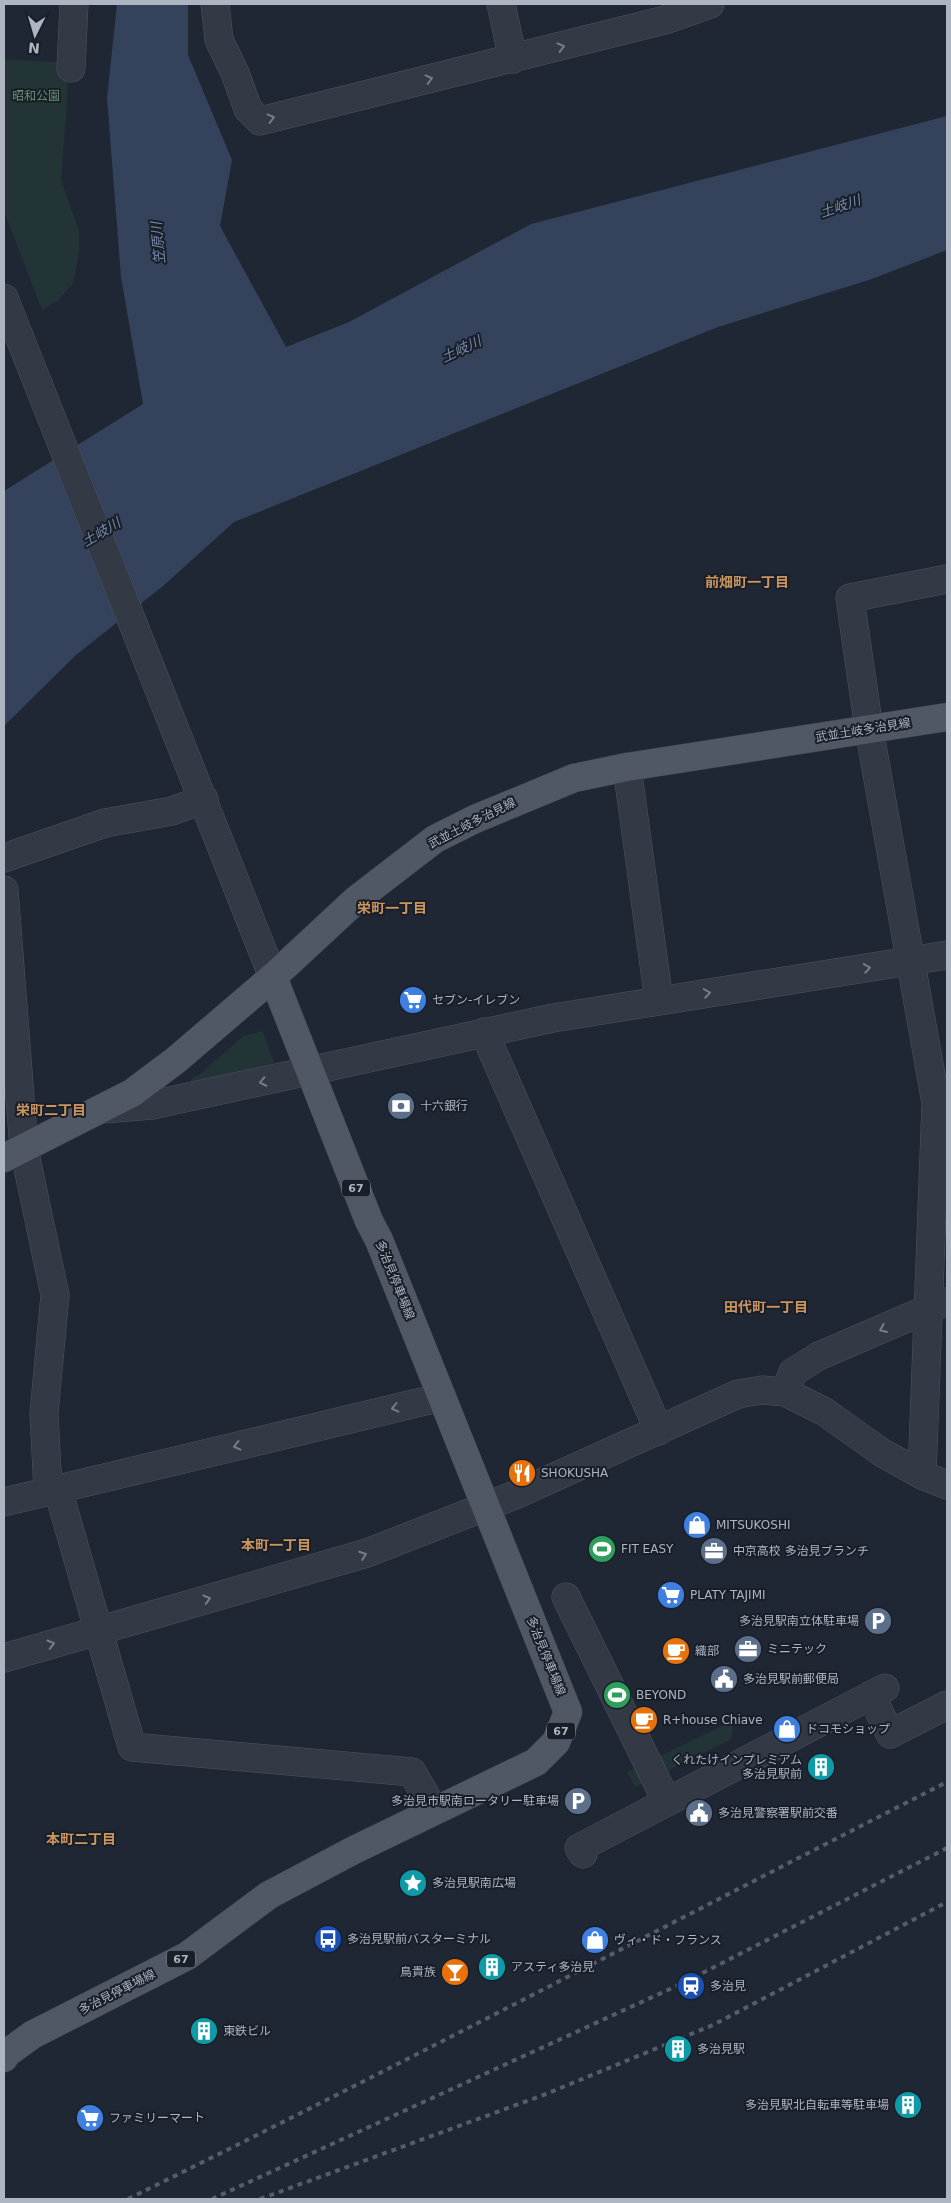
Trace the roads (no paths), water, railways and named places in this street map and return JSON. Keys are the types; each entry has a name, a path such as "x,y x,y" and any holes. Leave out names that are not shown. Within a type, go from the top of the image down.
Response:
{"main road":[{"name":"武並土岐多治見線","path":"14,1153 132,1093 176,1060 273,977 357,899 435,839 475,819 541,790 574,778 627,767 947,717"},
{"name":"多治見停車場線","path":"4,2058 32,2035 187,1956 269,1895 434,1810 536,1762 556,1742 568,1712 380,1240 369,1221 273,977"}],"street":[{"path":"71,68 74,4"},
{"path":"215,4 219,40 235,73 248,109 260,121 665,20 710,4"},
{"path":"501,4 513,59"},
{"path":"4,298 15,342 199,789 273,977"},
{"path":"922,1475 938,1305 936,1103 870,729 850,598 947,579"},
{"path":"627,767 659,1001"},
{"path":"4,858 105,823 172,811 199,789"},
{"path":"4,890 14,1153 55,1295 44,1413 53,1491 99,1630 132,1747 412,1772 434,1810"},
{"path":"103,1108 152,1105 553,1018 947,955"},
{"path":"484,1032 659,1431"},
{"path":"785,1392 793,1372 819,1356 938,1305"},
{"path":"4,1658 353,1558 486,1506 659,1431 738,1394 762,1390 785,1392 825,1412 881,1452 922,1475 947,1485"},
{"path":"4,1502 442,1397"},
{"path":"566,1597 630,1731 667,1802"},
{"path":"583,1854 579,1848 878,1692 890,1734 947,1705"}],"water":[{"path":"117,4 188,4 188,55 232,160 220,226 286,347 349,322 531,224 947,116 947,250 872,279 718,327 234,522 163,586 76,655 4,726 4,491 143,404 121,277 107,98"}],"railway":[{"path":"128,2199 436,2044 947,1782"},
{"path":"212,2199 683,1983 947,1848"},
{"path":"260,2199 546,2094 713,2025 947,1902"}],"place":[{"name":"セブン-イレブン","path":"413,1000"},
{"name":"十六銀行","path":"401,1106"},
{"name":"SHOKUSHA","path":"522,1473"},
{"name":"MITSUKOSHI","path":"697,1525"},
{"name":"FIT EASY","path":"602,1549"},
{"name":"中京高校 多治見ブランチ","path":"714,1551"},
{"name":"PLATY TAJIMI","path":"671,1595"},
{"name":"多治見駅南立体駐車場","path":"878,1621"},
{"name":"ミニテック","path":"748,1649"},
{"name":"織部","path":"676,1651"},
{"name":"多治見駅前郵便局","path":"724,1679"},
{"name":"BEYOND","path":"617,1695"},
{"name":"R+house Chiave","path":"644,1720"},
{"name":"ドコモショップ","path":"787,1729"},
{"name":"くれたけインプレミアム 多治見駅前","path":"821,1767"},
{"name":"多治見市駅南ロータリー駐車場","path":"578,1801"},
{"name":"多治見警察署駅前交番","path":"699,1813"},
{"name":"多治見駅南広場","path":"413,1883"},
{"name":"多治見駅前バスターミナル","path":"328,1939"},
{"name":"ヴィ・ド・フランス","path":"595,1940"},
{"name":"アスティ多治見","path":"492,1967"},
{"name":"鳥貴族","path":"455,1972"},
{"name":"多治見","path":"691,1986"},
{"name":"東鉄ビル","path":"204,2031"},
{"name":"多治見駅","path":"678,2049"},
{"name":"多治見駅北自転車等駐車場","path":"908,2105"},
{"name":"ファミリーマート","path":"90,2118"}],"district":[{"name":"前畑町一丁目","path":"747,582"},
{"name":"栄町一丁目","path":"392,908"},
{"name":"栄町二丁目","path":"51,1110"},
{"name":"田代町一丁目","path":"766,1307"},
{"name":"本町一丁目","path":"276,1545"},
{"name":"本町二丁目","path":"81,1839"}],"park label":[{"name":"昭和公園","path":"36,96"}],"water label":[{"name":"土岐川","path":"840,206"},
{"name":"笠原川","path":"158,243"},
{"name":"土岐川","path":"461,349"},
{"name":"土岐川","path":"101,532"}]}
